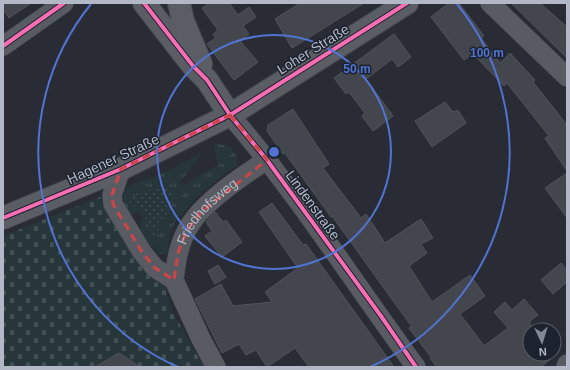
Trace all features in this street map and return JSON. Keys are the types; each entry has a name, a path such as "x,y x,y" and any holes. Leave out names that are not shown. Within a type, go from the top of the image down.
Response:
{"main road":[{"name":"Loher Straße","path":"230,114 407,3"},
{"name":"Lindenstraße","path":"147,7 180,4"},
{"path":"180,4 183,21 207,80"},
{"name":"Lindenstraße","path":"147,7 193,66 207,80 230,114"},
{"name":"Hagener Straße","path":"3,218 121,169 230,114"}],"street":[{"path":"3,46 64,3"},
{"path":"490,3 567,77"},
{"name":"Lindenstraße","path":"230,114 266,160 381,316 416,367"},
{"name":"Friedhofsweg","path":"174,280 178,253 187,230 200,212 237,180 266,160"},
{"path":"121,169 112,195 113,204 142,252 155,268 174,280 201,339 216,367"}],"highlighted area":[{"path":"230,115 267,160 201,212 187,230 178,253 174,280 155,268 142,252 113,204 112,195 121,169"}],"green space":[{"path":"219,144 234,150 237,166 224,174 196,198 176,221 171,230 167,254 158,254 157,250 146,241 139,224 143,218 138,212 131,214 126,206 123,200 125,191 127,188 158,175 200,153 201,155 180,182 185,185 204,172 218,166 214,145"},
{"path":"157,187 169,188 172,203 169,211 158,222 158,237 154,239 143,210 130,204 130,198"},
{"path":"100,197 151,276 166,288 171,309 204,367 3,367 3,236"}],"building":[{"path":"3,3 31,3 9,18 3,9"},
{"path":"209,3 229,3 238,15 249,7 256,17 243,26 249,34 240,41 258,62 234,80 207,44 216,38 213,34 218,30 202,8"},
{"path":"300,3 364,3 292,48 275,19"},
{"path":"449,3 459,3 484,36 481,38 500,63 510,53 535,80 533,82 567,125 567,171 545,138 549,136 507,83 504,86 473,54 464,60 431,17"},
{"path":"511,3 540,3 567,27 567,58"},
{"path":"394,34 411,57 398,67 392,59 366,79 393,116 373,131 362,116 365,113 349,92 346,94 334,78"},
{"path":"445,102 453,112 458,110 466,123 432,147 415,121"},
{"path":"293,109 329,164 323,168 361,218 366,214 385,243 421,219 433,238 421,244 427,253 409,266 432,302 470,275 485,296 460,314 484,346 508,328 494,312 505,302 512,310 524,299 538,315 530,322 522,322 522,362 547,362 541,367 437,367 409,328 412,327 332,216 331,217 285,153 283,154 267,131 268,125"},
{"path":"567,173 567,218 545,188"},
{"path":"272,203 303,245 306,244 394,367 309,367 295,348 267,367 256,350 246,355 239,344 222,353 195,299 221,284 233,306 272,302 265,292 298,268 259,212"},
{"path":"215,212 223,222 226,220 242,242 222,257 205,236 212,231 206,222"},
{"path":"561,263 567,270 567,282 553,294 541,280"},
{"path":"218,265 226,277 215,284 208,271"},
{"path":"119,353 140,367 95,367"}],"cycle path":[{"path":"3,46 64,3"},
{"path":"144,3 193,66 207,80 230,115 267,160 381,316 416,367"},
{"path":"3,218 121,169 230,115 407,3"}]}
